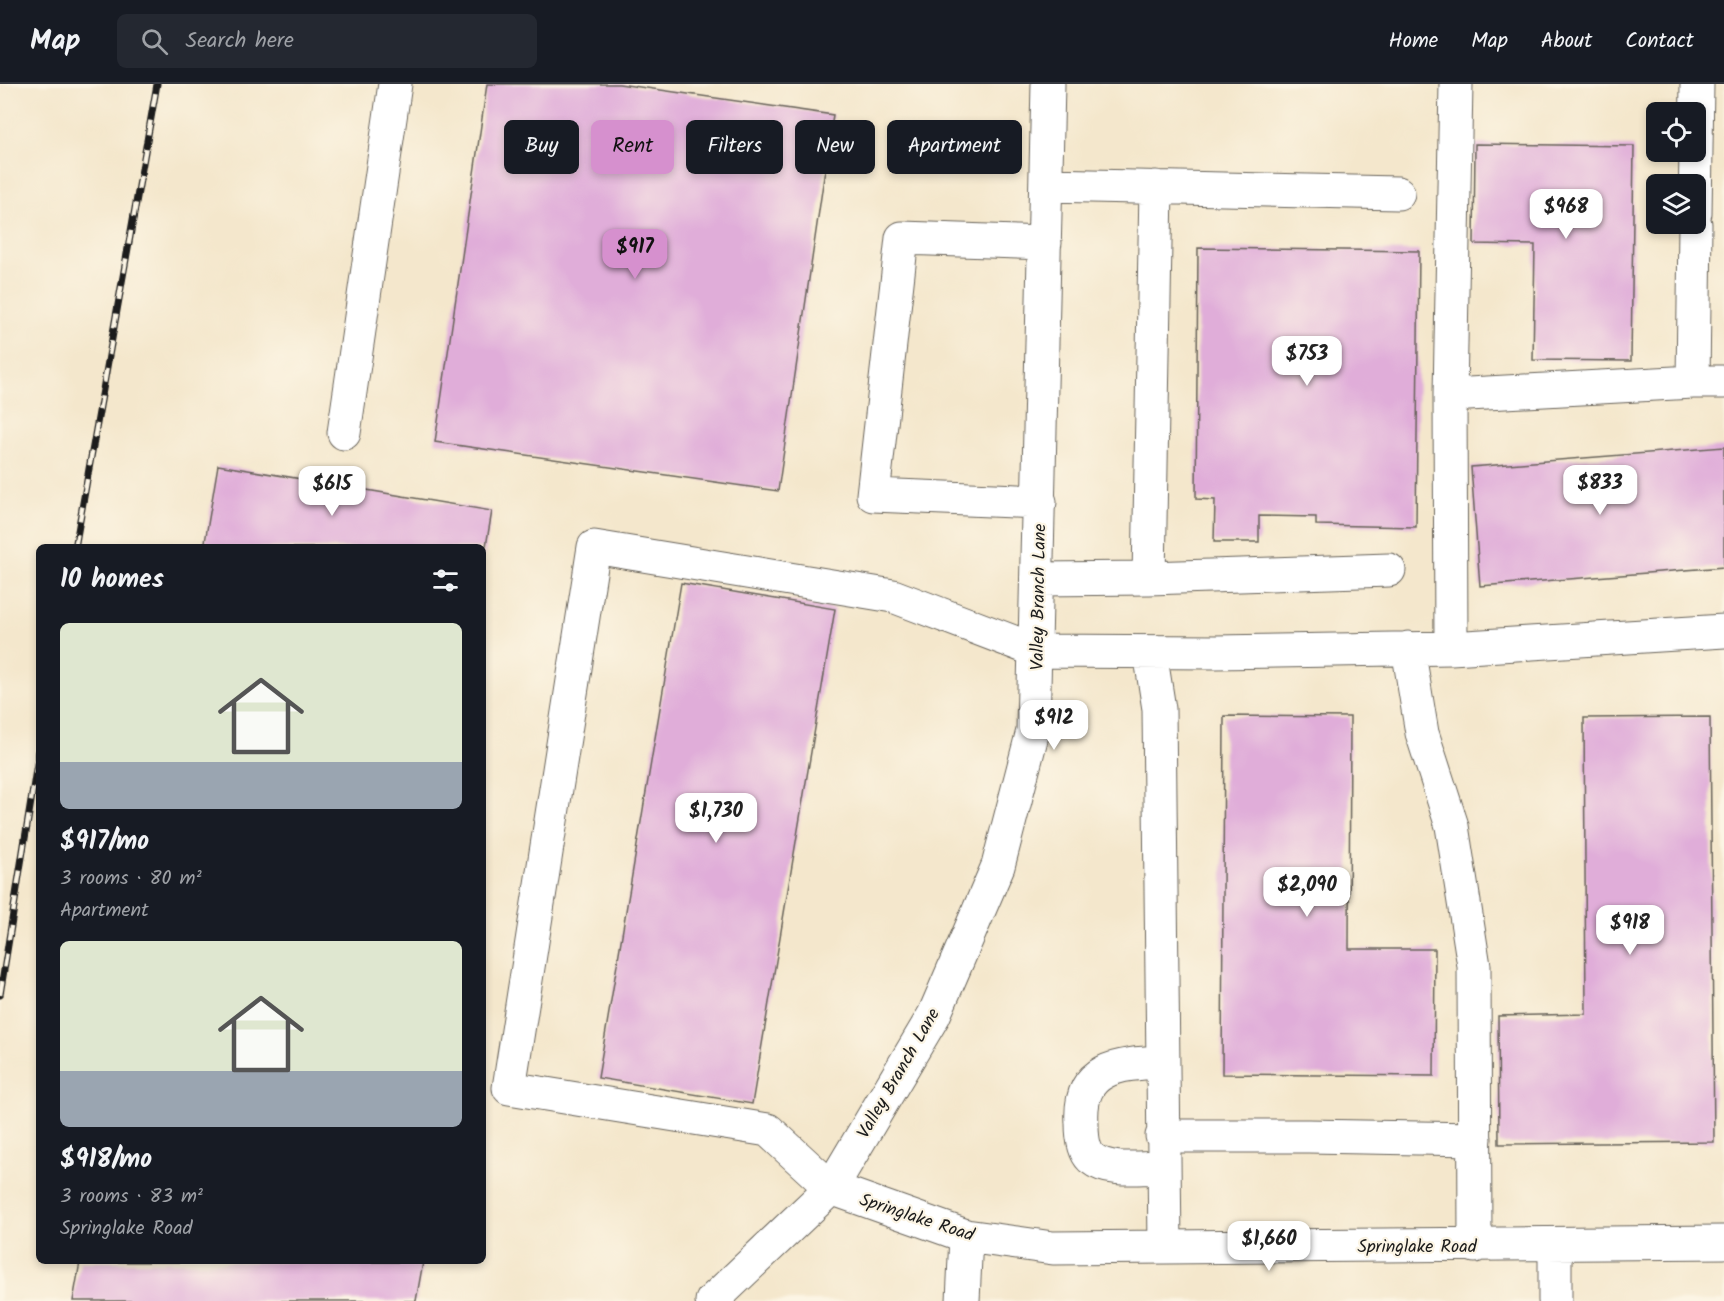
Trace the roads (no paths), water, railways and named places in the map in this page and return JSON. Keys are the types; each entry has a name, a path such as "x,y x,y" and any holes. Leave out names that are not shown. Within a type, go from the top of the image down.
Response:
{"street":[{"path":"344,433 395,84"},
{"name":"Valley Branch Lane","path":"712,1301 831,1188 934,1015 998,866 1034,731 1048,84"},
{"path":"1451,648 1450,394 1456,84"},
{"path":"1696,174 1697,84"},
{"path":"1047,184 1398,193"},
{"path":"1149,578 1156,187"},
{"path":"1450,394 1708,382 1696,234"},
{"path":"1040,502 873,495 902,238 1045,243"},
{"path":"831,1188 768,1130 509,1088 594,547 893,596 1037,651 1150,652 1451,648 1724,631"},
{"path":"1038,579 1149,578 1389,570"},
{"path":"1408,648 1422,733 1452,826 1474,966 1475,1246"},
{"path":"1150,652 1159,709 1165,1247"},
{"path":"1162,1062 1114,1067 1086,1088 1082,1101 1081,1120 1083,1142 1091,1157 1120,1168 1163,1151 1308,1136 1475,1139"},
{"name":"Springlake Road","path":"831,1188 966,1236 1053,1248 1724,1242"},
{"path":"963,1301 966,1236"},
{"path":"1555,1245 1555,1301"}],"railway":[{"path":"76,544 157,84"},
{"path":"0,995 36,770"}]}
